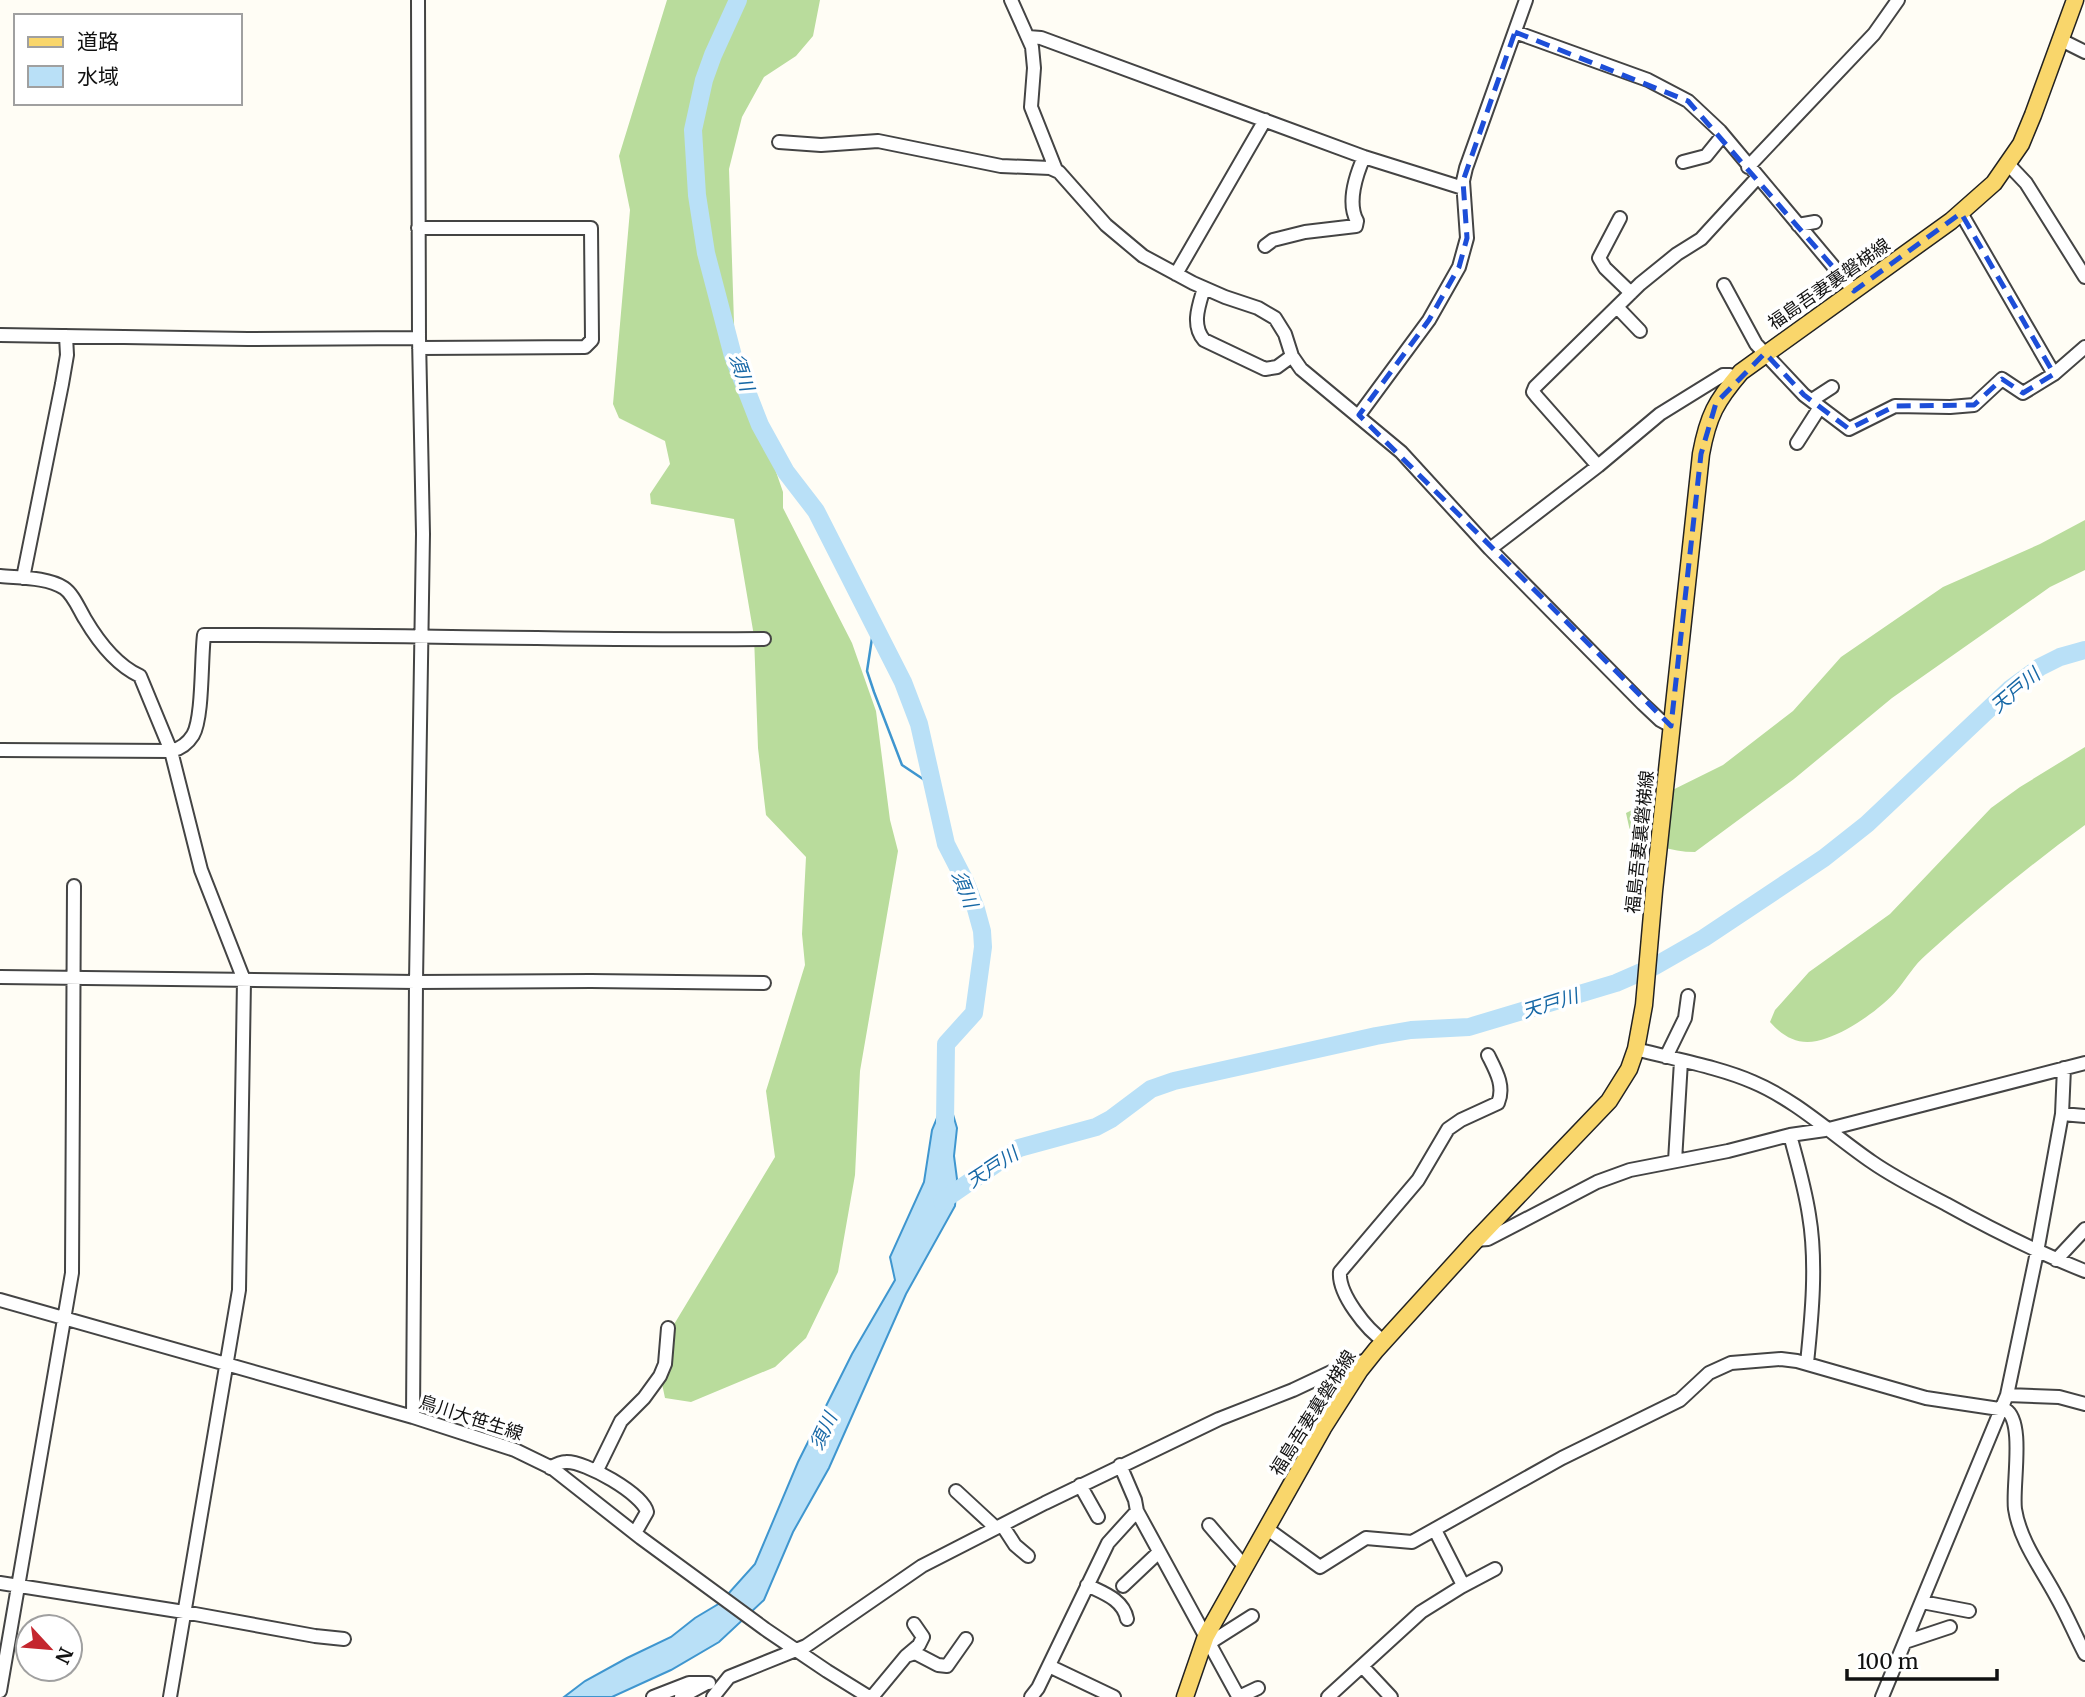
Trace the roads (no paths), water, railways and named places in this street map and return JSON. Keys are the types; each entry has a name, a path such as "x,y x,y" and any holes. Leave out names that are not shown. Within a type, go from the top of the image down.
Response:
{"main road":[{"name":"福島吾妻裏磐梯線","path":"1185,1697 1209,1639 1266,1528 1323,1428 1368,1360 1476,1240 1609,1101 1625,1077 1636,1049 1644,1005 1671,726 1704,435 1716,403 1736,378 1765,353 1961,213 1994,183 2008,164 2033,115 2075,0"}],"street":[{"path":"413,1417 423,534 419,343 418,0"},
{"path":"1011,0 1028,37 1034,60 1031,107 1056,170 1106,225 1133,249 1175,274 1271,315 1283,329 1292,356 1301,369 1401,452 1490,550 1643,704 1671,726"},
{"path":"1359,415 1429,320 1459,267 1467,238 1463,188 1466,168 1526,0"},
{"path":"1748,167 1874,34 1898,0"},
{"path":"1515,32 1665,88 1688,101 1723,135 1854,291"},
{"path":"1028,37 1041,38 1364,157 1463,188"},
{"path":"2061,40 2085,52"},
{"path":"1175,274 1265,120"},
{"path":"1683,162 1706,156 1723,135"},
{"path":"779,142 808,145 878,141 1000,166 1056,170"},
{"path":"1265,246 1273,240 1305,232 1356,226 1354,188 1364,157"},
{"path":"2008,164 2026,183 2085,277"},
{"path":"1598,466 1533,392 1535,387 1658,268 1701,239 1758,178"},
{"path":"1961,213 2054,374"},
{"path":"1620,218 1599,258 1605,268 1631,293"},
{"path":"1798,225 1815,222"},
{"path":"0,335 585,347 592,340 591,228 418,228"},
{"path":"1724,285 1756,344 1816,404 1849,429 1895,407 1974,405 2002,379 2023,393 2054,374 2085,347"},
{"path":"1205,288 1197,324 1204,340 1268,370 1292,356"},
{"path":"1616,307 1640,331"},
{"path":"23,578 65,365 66,336"},
{"path":"1490,550 1660,414 1723,375 1730,374 1736,378"},
{"path":"1797,443 1816,404 1832,387"},
{"path":"0,576 56,584 71,594 89,626 112,655 124,668 139,676 171,751 201,870 244,980 239,1290 170,1697"},
{"path":"0,750 171,751 188,742 197,725 204,635 764,639"},
{"path":"0,1691 62,1318 72,1273 74,886"},
{"path":"0,977 764,983"},
{"path":"1666,1057 1685,1018 1688,996"},
{"path":"1636,1049 1752,1081 1799,1108 1825,1130 1921,1191 2037,1252 2085,1270"},
{"path":"1384,1341 1358,1316 1341,1284 1340,1272 1418,1180 1452,1125 1498,1103 1502,1094 1489,1055"},
{"path":"1675,1161 1681,1061"},
{"path":"1476,1240 1488,1238 1611,1176 1790,1135 1825,1130 2085,1063"},
{"path":"1882,1697 2007,1395 2062,1114 2064,1068"},
{"path":"2062,1114 2085,1116"},
{"path":"1790,1135 1804,1185 1812,1234 1807,1363"},
{"path":"2056,1259 2085,1229"},
{"name":"鳥川大笹生線","path":"0,1300 413,1417 515,1450 550,1468 765,1629 871,1697"},
{"path":"597,1471 621,1421 644,1398 660,1376 665,1364 668,1328"},
{"path":"1266,1528 1320,1567 1366,1538 1412,1542 1562,1458 1680,1400 1720,1367 1769,1359 1807,1363 1926,1398 2011,1413 2015,1429 2014,1493 2018,1523 2084,1652"},
{"path":"681,1697 795,1650 827,1632 922,1566 1120,1465 1228,1415 1293,1391 1346,1365 1368,1360"},
{"path":"2007,1395 2059,1398 2085,1404"},
{"path":"550,1468 564,1461 586,1465 645,1505 648,1512 638,1535"},
{"path":"1120,1465 1137,1511 1201,1631 1209,1639 1238,1697 1258,1688"},
{"path":"1080,1485 1098,1517"},
{"path":"956,1491 1028,1556"},
{"path":"1031,1697 1049,1666 1108,1543 1137,1511"},
{"path":"1209,1525 1245,1567"},
{"path":"1435,1530 1463,1585"},
{"path":"1123,1586 1159,1552"},
{"path":"1328,1697 1421,1612 1463,1585 1495,1569"},
{"path":"0,1583 344,1639"},
{"path":"1087,1585 1117,1601 1124,1609 1127,1619"},
{"path":"1922,1602 1969,1611"},
{"path":"1209,1639 1252,1616"},
{"path":"871,1697 919,1645 923,1637 914,1624"},
{"path":"1905,1642 1950,1627"},
{"path":"906,1656 915,1653 938,1665 947,1666 966,1639"},
{"path":"1049,1666 1114,1697"},
{"path":"1362,1666 1391,1697"},
{"path":"653,1697 689,1682 716,1684"},
{"path":"713,1697 716,1684"}],"water":[{"path":"947,1094 957,1128 954,1156 957,1179 955,1206 906,1294 829,1468 793,1532 764,1600 719,1642 671,1670 612,1697 564,1697 585,1681 671,1637 720,1603 755,1564 798,1462 852,1354 895,1280 890,1257 924,1182 932,1130"}],"waterway":[{"name":"須川","path":"738,0 704,80 693,130 697,195 706,253 733,356 760,425 786,472 816,511 903,682 919,724 946,844 976,909 983,947 974,1013 946,1044 945,1123"},
{"path":"874,625 867,671 874,692 902,765 932,785"},
{"name":"天戸川","path":"942,1201 1019,1148 1096,1127 1151,1089 1174,1081 1376,1036 1411,1030 1469,1027 1616,983 1655,966 1704,938 1824,858 1867,824 2010,689 2040,667 2060,657 2085,650"}]}
